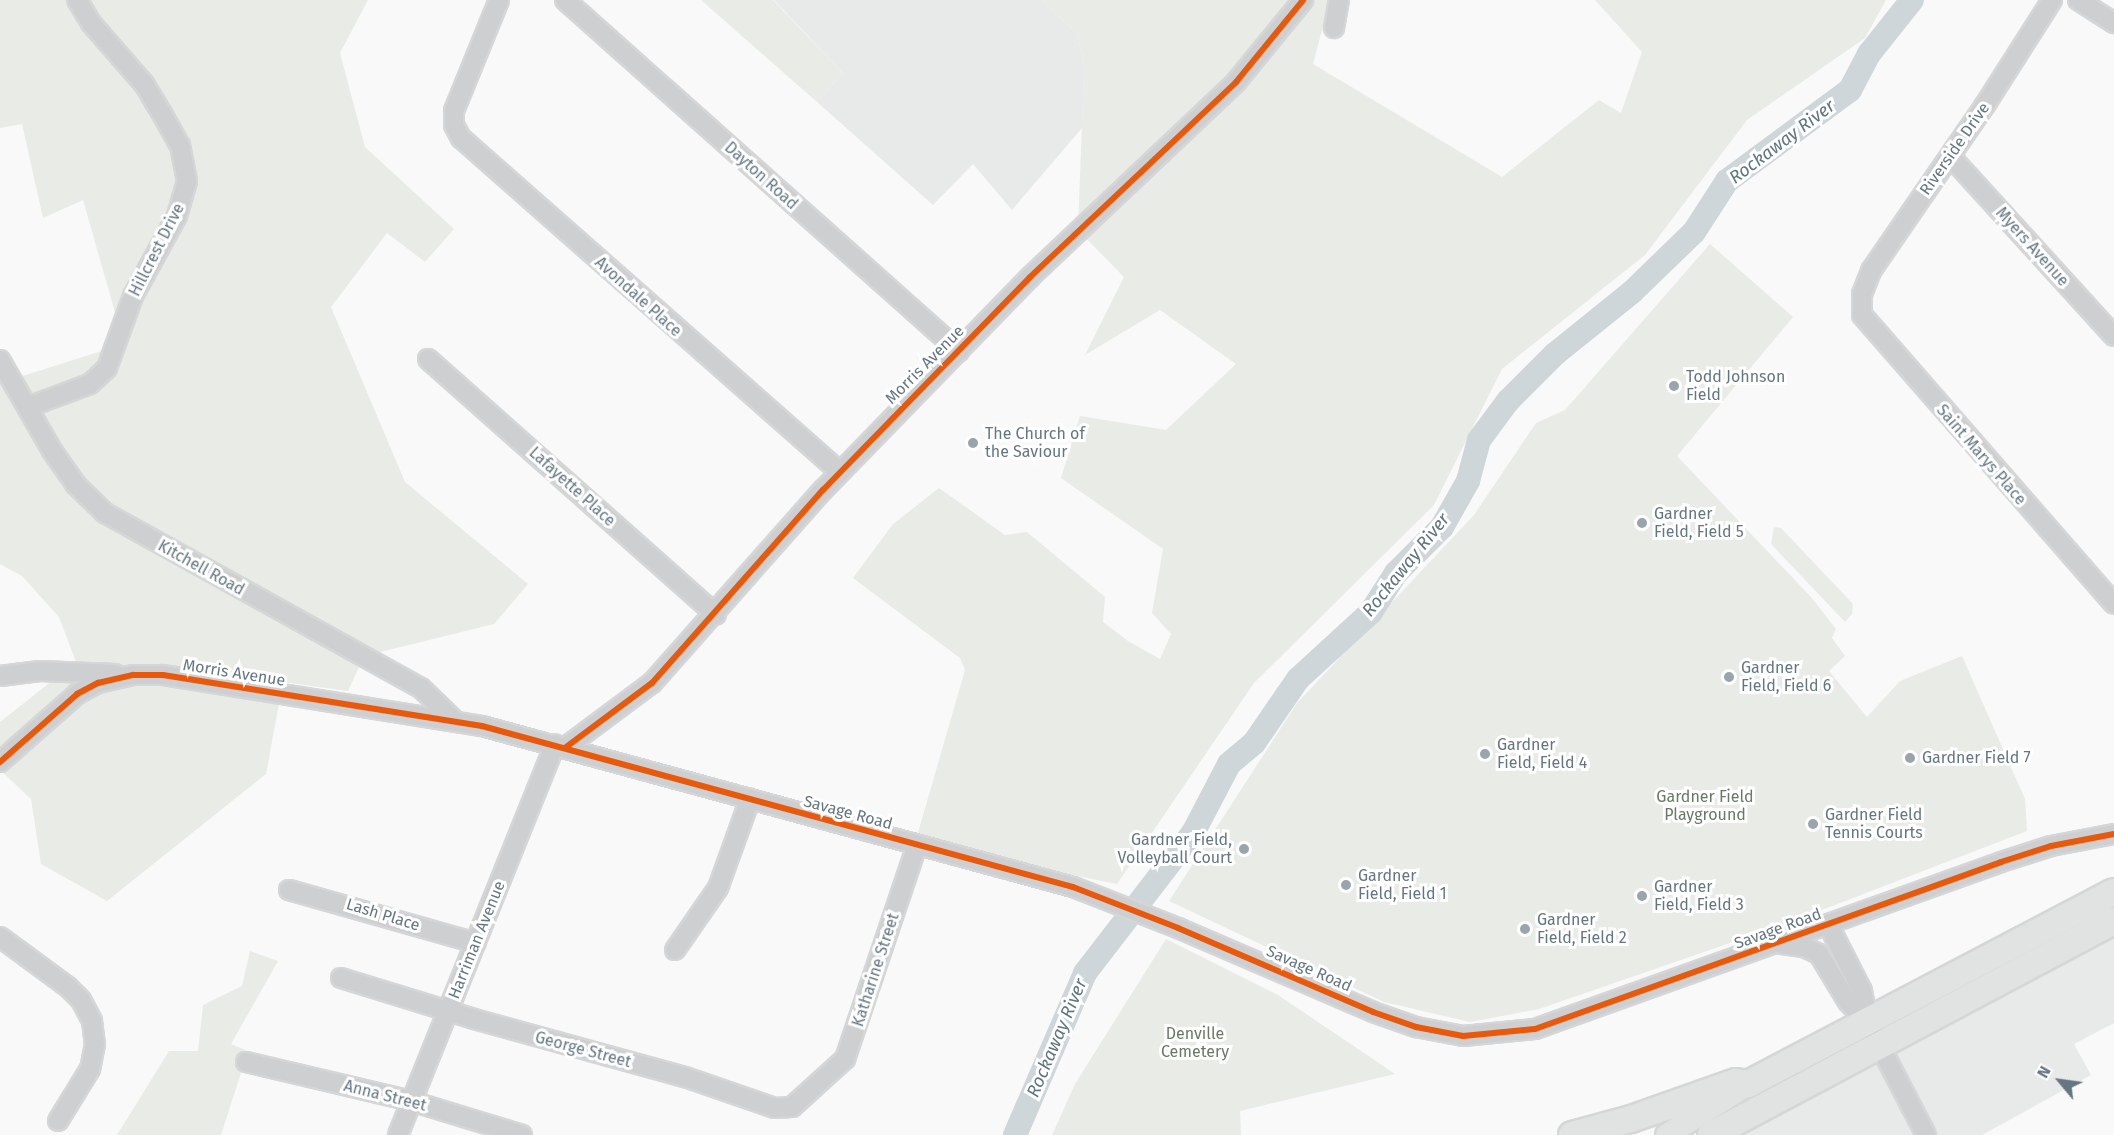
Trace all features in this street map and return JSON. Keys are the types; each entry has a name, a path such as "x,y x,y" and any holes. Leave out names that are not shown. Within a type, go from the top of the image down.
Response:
{"highway":[{"path":"1711,1135 1874,1034 2114,892"},
{"path":"1572,1135 1631,1119 1736,1082 1749,1084 1874,1034 2114,921"}],"main road":[{"path":"1667,1135 1749,1084"}],"street":[{"name":"Hillcrest Drive","path":"28,406 90,384 107,368 133,296 177,216 187,181 180,146 144,84 91,23 77,0"},
{"name":"Avondale Place","path":"499,0 454,111 454,125 460,138 840,472"},
{"name":"Dayton Road","path":"565,0 959,351"},
{"name":"Morris Avenue","path":"560,745 652,683 716,615 840,472 1046,261 1143,174 1236,82 1303,0"},
{"path":"1334,28 1339,0"},
{"name":"Riverside Drive","path":"1861,299 1870,271 1951,157 2052,0"},
{"path":"2078,0 2114,23"},
{"name":"Myers Avenue","path":"1951,157 2114,336"},
{"name":"Saint Marys Place","path":"1861,299 1867,325 2114,604"},
{"name":"Lafayette Place","path":"428,359 716,615"},
{"name":"Kitchell Road","path":"0,360 75,484 105,513 421,688 455,722"},
{"path":"0,676 40,671 133,675"},
{"name":"Morris Avenue","path":"0,762 77,694 98,683 133,675 163,675 491,728"},
{"name":"Savage Road","path":"491,728 560,745 1073,888 1178,928 1374,1012 1416,1027 1463,1036 1535,1029 2045,848 2114,834"},
{"name":"Harriman Avenue","path":"398,1135 560,745"},
{"path":"675,950 718,888 750,799"},
{"name":"Katharine Street","path":"819,1085 845,1059 855,1035 917,845"},
{"name":"Lash Place","path":"289,890 476,943"},
{"path":"1819,954 1828,924"},
{"path":"1828,924 1862,991 1874,1034 1926,1135"},
{"path":"0,937 68,987 81,1000 92,1021 95,1044 90,1069 58,1121"},
{"path":"1778,944 1804,947 1819,954 1848,1002 1874,1034"},
{"name":"George Street","path":"341,978 685,1077 776,1108 792,1107 819,1085"},
{"name":"Anna Street","path":"246,1062 411,1101 522,1135"}],"shaded area":[{"path":"774,0 1042,0 1078,35 1084,70 1082,128 1012,210 973,164 933,205 817,102 843,73"},
{"path":"2114,931 2114,1023 2074,1044 2091,1075 1982,1135 1730,1135"}],"green space":[{"path":"0,0 368,0 340,53 365,147 454,229 425,262 387,233 331,307 405,482 528,584 494,624 364,656 348,691 283,682 266,774 107,901 41,864 31,799 0,770 0,722 76,662 59,617 22,576 0,564 0,359 13,379 124,344 83,200 43,218 22,124 0,128"},
{"path":"701,0 773,0 843,73 817,102"},
{"path":"1042,0 1330,0 1313,64 1502,177 1599,100 1621,113 1642,52 1595,0 1886,0 1865,38 1747,120 1645,255 1502,369 1434,505 1254,683 1117,884 915,843 965,670 960,658 853,578 893,524 939,488 1005,535 1027,532 1105,597 1103,622 1128,641 1160,659 1171,634 1152,613 1163,549 1061,478 1080,416 1166,430 1236,364 1160,310 1085,355 1124,277 1078,230 1084,70 1078,35"},
{"name":"Gardner Field Playground","path":"1710,244 1793,317 1677,456 1811,597 1836,629 1832,638 1845,656 1829,671 1867,717 1900,681 1962,656 2025,799 2027,831 1788,923 1539,1009 1470,1022 1384,1002 1169,901 1297,703 1474,515 1536,423 1565,410"},
{"path":"1774,527 1781,528 1853,604 1852,614 1845,622 1771,544"},
{"name":"Denville Cemetery","path":"1166,939 1278,995 1395,1074 1240,1111 1241,1135 1052,1135 1075,1084"},
{"path":"250,951 278,961 231,1044 248,1051 221,1135 117,1135 169,1051 198,1051 203,1005 242,986"}],"waterway":[{"name":"Rockaway River","path":"1015,1135 1085,973 1193,833 1229,764 1254,743 1298,679 1371,612 1396,573 1442,527 1468,481 1479,440 1508,401 1555,354 1632,292 1694,232 1727,181 1850,90 1869,54 1912,0"}],"cycle path":[{"path":"566,747 652,683 823,490 1030,277 1236,82 1303,0"},
{"path":"0,762 77,694 98,683 133,675 163,675 482,726 1073,887 1178,928 1373,1012 1416,1027 1463,1036 1535,1029 2001,862 2051,846 2114,834"}],"place":[{"name":"Todd Johnson Field","path":"1674,386"},
{"name":"The Church of the Saviour","path":"973,443"},
{"name":"Gardner Field, Field 5","path":"1642,523"},
{"name":"Gardner Field, Field 6","path":"1729,677"},
{"name":"Gardner Field, Field 4","path":"1485,754"},
{"name":"Gardner Field 7","path":"1910,758"},
{"name":"Gardner Field Tennis Courts","path":"1813,824"},
{"name":"Gardner Field, Volleyball Court","path":"1244,849"},
{"name":"Gardner Field, Field 1","path":"1346,885"},
{"name":"Gardner Field, Field 3","path":"1642,896"},
{"name":"Gardner Field, Field 2","path":"1525,929"}]}
